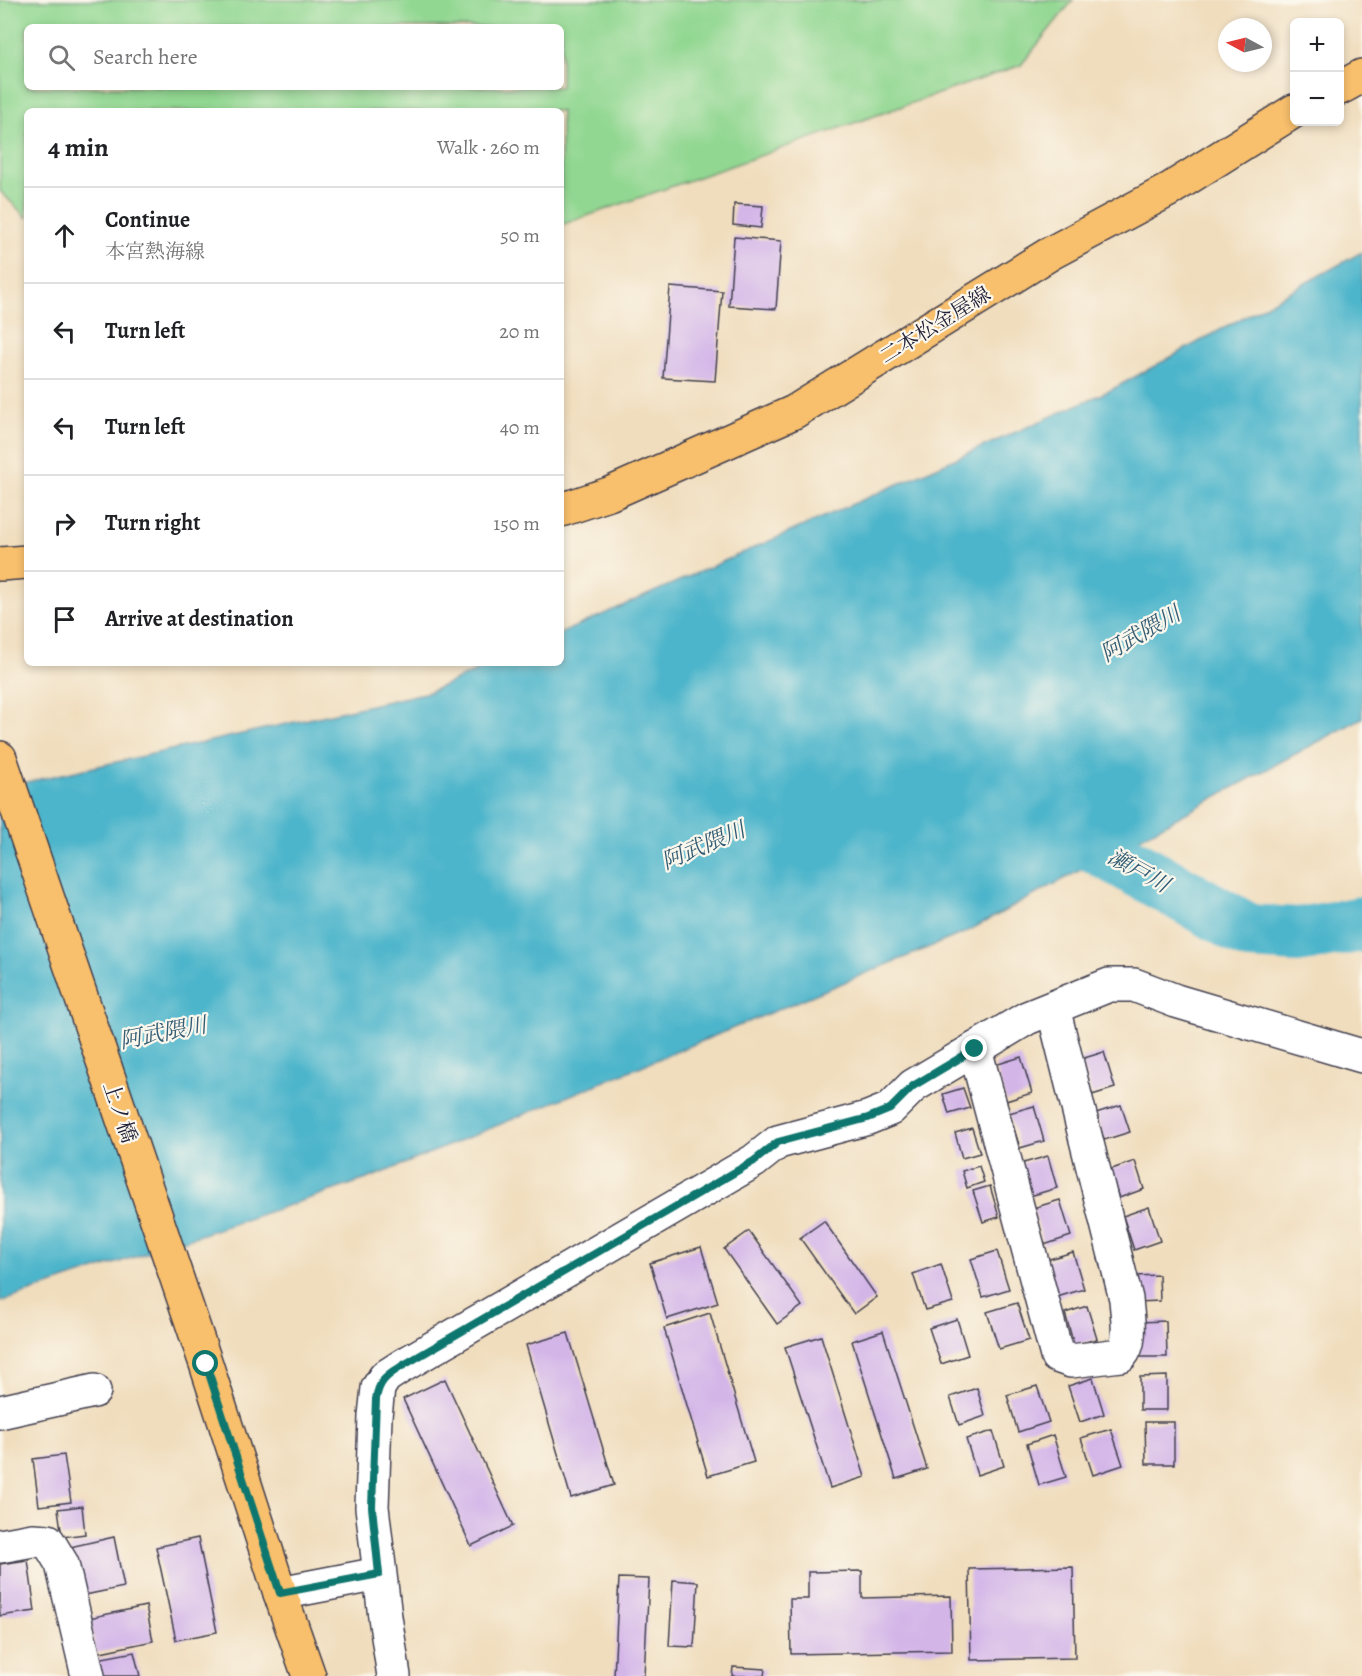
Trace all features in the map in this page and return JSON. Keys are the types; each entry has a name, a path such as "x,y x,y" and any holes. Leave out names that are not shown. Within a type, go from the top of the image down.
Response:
{"main road":[{"path":"1344,86 1362,76"},
{"name":"二本松金屋線","path":"564,509 609,494 794,411 1051,253 1167,191 1290,114"},
{"path":"0,564 24,562"},
{"name":"上ノ橋","path":"0,758 206,1364 309,1676"}],"street":[{"path":"394,1676 372,1507 378,1388 386,1377 402,1366 754,1161 778,1142 868,1118 890,1109 913,1086 1027,1018 1109,985 1134,985 1176,1001 1362,1056"},
{"path":"975,1049 1057,1356 1071,1360 1121,1355 1128,1341 1126,1299 1053,1008"},
{"path":"0,1412 94,1391"},
{"path":"0,1546 33,1540 48,1541 62,1564 88,1676"},
{"path":"280,1593 379,1574"}],"green space":[{"path":"0,0 1073,0 1021,65 564,224 564,108 24,108 24,215 0,191"}],"water":[{"name":"阿武隈川","path":"1362,252 1362,718 966,932 370,1178 0,1302 0,788 429,692 487,666 564,666 564,632 1111,390"}],"building":[{"path":"734,204 763,206 761,228 733,225"},
{"path":"734,237 781,241 776,309 729,306"},
{"path":"670,287 722,291 715,381 663,378"},
{"path":"1104,1052 1115,1088 1092,1095 1081,1059"},
{"path":"1021,1057 1032,1093 1006,1101 995,1065"},
{"path":"963,1088 970,1108 949,1114 943,1094"},
{"path":"1121,1105 1130,1132 1104,1140 1096,1113"},
{"path":"1034,1106 1044,1141 1020,1148 1009,1113"},
{"path":"972,1128 980,1153 962,1158 955,1133"},
{"path":"1048,1156 1057,1188 1030,1196 1020,1164"},
{"path":"1135,1161 1144,1189 1119,1198 1109,1170"},
{"path":"979,1166 984,1182 967,1188 962,1171"},
{"path":"990,1186 999,1217 983,1222 973,1191"},
{"path":"1060,1200 1071,1236 1044,1245 1033,1208"},
{"path":"1149,1207 1160,1241 1134,1250 1123,1216"},
{"path":"824,1221 877,1297 854,1314 800,1238"},
{"path":"749,1231 802,1306 777,1324 724,1249"},
{"path":"701,1247 718,1303 667,1319 650,1263"},
{"path":"997,1251 1009,1289 983,1297 971,1259"},
{"path":"1073,1252 1084,1289 1057,1297 1046,1260"},
{"path":"941,1264 953,1302 925,1310 913,1274"},
{"path":"1159,1275 1160,1301 1136,1302 1135,1276"},
{"path":"1017,1303 1029,1340 999,1349 987,1312"},
{"path":"1087,1306 1097,1339 1074,1345 1065,1313"},
{"path":"710,1313 754,1462 708,1476 664,1328"},
{"path":"957,1319 968,1355 941,1364 929,1328"},
{"path":"1166,1321 1167,1357 1139,1357 1138,1322"},
{"path":"883,1331 927,1469 896,1479 852,1341"},
{"path":"568,1333 614,1485 571,1498 526,1345"},
{"path":"821,1336 865,1477 830,1488 785,1347"},
{"path":"1167,1376 1167,1410 1140,1410 1140,1377"},
{"path":"1093,1378 1104,1414 1080,1422 1068,1386"},
{"path":"445,1379 513,1526 471,1546 403,1399"},
{"path":"1037,1386 1049,1422 1018,1432 1007,1395"},
{"path":"977,1388 985,1416 959,1425 950,1397"},
{"path":"1145,1422 1174,1422 1174,1464 1146,1464"},
{"path":"1111,1429 1123,1465 1093,1475 1081,1438"},
{"path":"993,1431 1004,1466 977,1475 966,1439"},
{"path":"1053,1435 1066,1477 1039,1485 1027,1444"},
{"path":"64,1455 71,1502 39,1506 33,1459"},
{"path":"82,1506 85,1534 62,1537 58,1509"},
{"path":"114,1537 124,1587 80,1596 70,1547"},
{"path":"198,1538 217,1632 176,1640 156,1547"},
{"path":"28,1560 35,1611 0,1616 0,1564"},
{"path":"1073,1567 1075,1658 971,1660 969,1569"},
{"path":"862,1571 862,1598 951,1596 952,1651 791,1654 790,1599 808,1599 808,1572"},
{"path":"619,1578 649,1579 644,1676 614,1676"},
{"path":"673,1580 698,1582 694,1647 669,1646"},
{"path":"146,1606 153,1641 96,1653 89,1618"},
{"path":"134,1652 140,1676 101,1676 97,1659"},
{"path":"733,1667 765,1669 764,1676 732,1676"}],"waterway":[{"name":"瀬戸川","path":"1046,813 1095,845 1249,932 1298,935 1362,924"}],"route":[{"path":"206,1364 280,1593 379,1574 372,1507 375,1416 378,1388 386,1377 754,1161 778,1142 868,1118 890,1109 913,1086 975,1049"}]}
